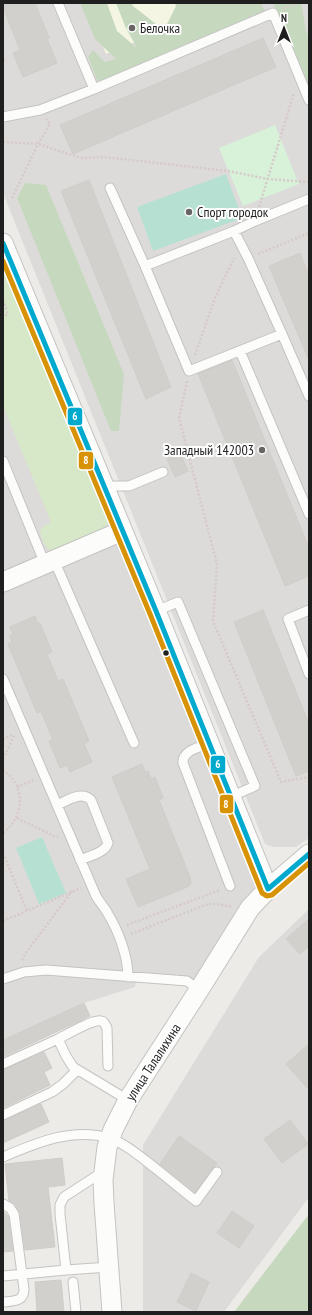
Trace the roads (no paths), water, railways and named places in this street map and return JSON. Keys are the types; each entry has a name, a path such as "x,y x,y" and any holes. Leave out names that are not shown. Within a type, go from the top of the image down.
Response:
{"street":[{"path":"3,243 156,611 208,744 268,889"},
{"path":"3,582 122,531"},
{"name":"улица Талалихина","path":"112,1312 104,1203 104,1171 110,1139 128,1100 245,916 268,889 309,854"}],"lane":[{"path":"58,3 94,89"},
{"path":"3,117 40,110 94,89 274,13 309,100"},
{"path":"110,188 145,266 189,371 282,334"},
{"path":"145,266 234,231 309,199"},
{"path":"234,231 248,258 309,396"},
{"path":"240,351 309,514"},
{"path":"3,461 134,743"},
{"path":"104,486 129,486 163,472"},
{"path":"156,611 178,602 255,786 230,797"},
{"path":"309,610 288,619 309,674"},
{"path":"3,679 98,901 108,914 117,934 127,962 128,977"},
{"path":"208,744 187,754 183,758 182,764 230,886"},
{"path":"57,805 77,796 85,795 91,800 107,838 108,846 102,851 80,860"},
{"path":"3,979 20,972 46,970 188,982 199,990"},
{"path":"3,1064 92,1022 102,1021 107,1028 108,1066"},
{"path":"58,1038 68,1060 77,1070 128,1100"},
{"path":"3,1115 52,1092 77,1070"},
{"path":"3,1157 30,1146 60,1137 88,1135 110,1139 133,1150 196,1200 217,1172"},
{"path":"66,1270 60,1214 62,1201 67,1194 104,1171"},
{"path":"3,1204 10,1208 14,1214 23,1274 24,1293 18,1300 3,1302"},
{"path":"3,1276 109,1267"},
{"path":"73,1282 76,1312"}],"place":[{"name":"Белочка","path":"132,28"},
{"name":"Спорт городок","path":"189,212"},
{"name":"Западный 142003","path":"262,450"}]}
